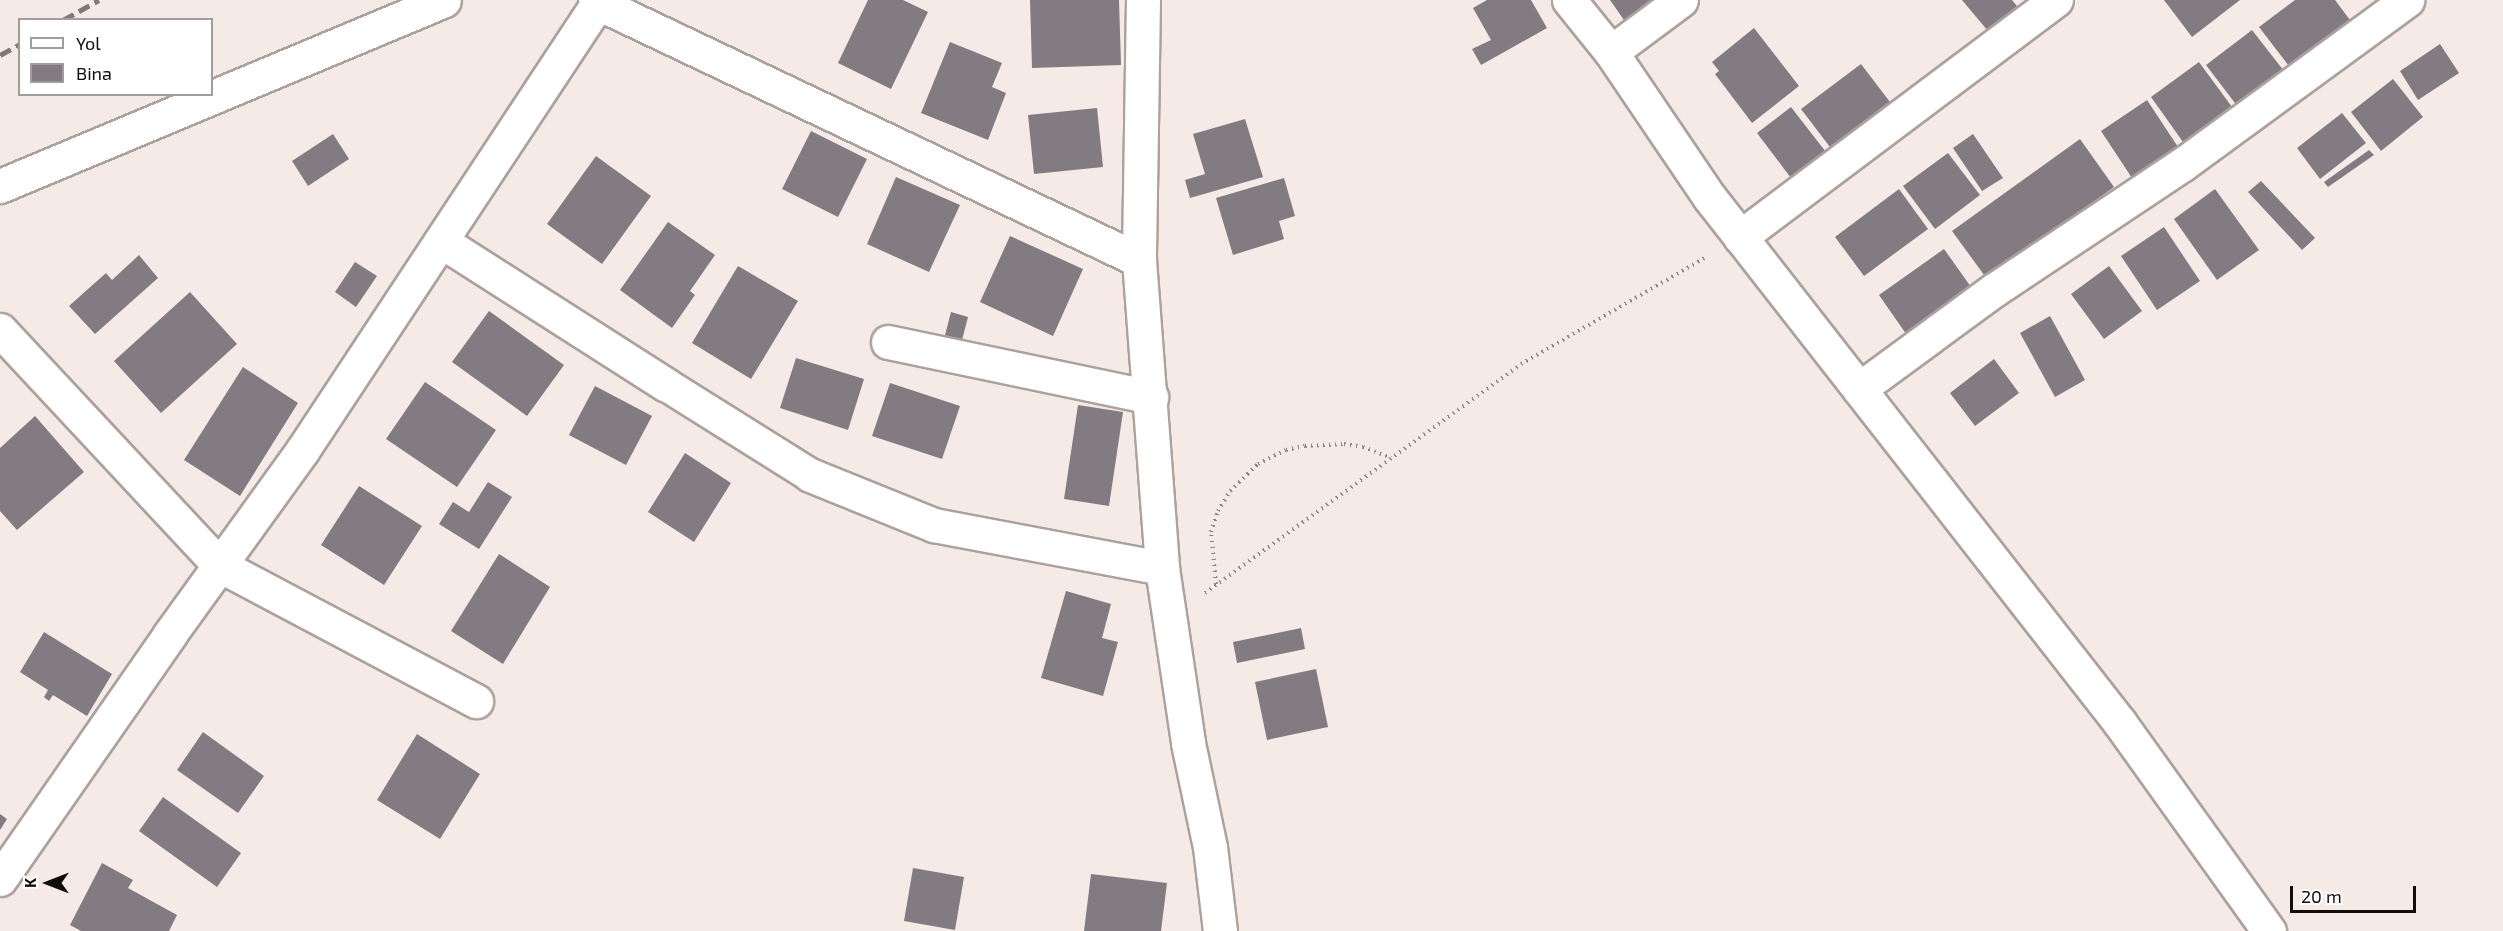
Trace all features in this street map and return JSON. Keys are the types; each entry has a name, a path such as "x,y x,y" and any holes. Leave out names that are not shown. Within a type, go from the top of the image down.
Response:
{"street":[{"path":"0,186 444,0"},
{"path":"1143,0 1139,260 1162,568 1188,743 1210,847 1220,931"},
{"path":"1569,0 1611,52 1710,198 2120,723 2269,931"},
{"path":"1611,52 1681,0"},
{"path":"1740,237 2056,0"},
{"path":"1859,389 1994,290 2183,164 2407,0"},
{"path":"0,879 302,451 596,2 1139,260"},
{"path":"441,241 810,475 934,525 1162,568"},
{"path":"0,330 219,566 476,701"},
{"path":"888,342 1151,397"}],"path":[{"path":"1170,618 1521,364 1740,237"},
{"path":"1216,585 1211,532 1218,511 1230,491 1252,468 1286,450 1305,446 1344,444 1363,447 1390,458"}],"building":[{"path":"868,0 903,0 928,12 891,89 838,63"},
{"path":"1030,0 1119,0 1121,65 1032,68"},
{"path":"1487,0 1531,0 1547,28 1481,65 1472,49 1491,40 1473,8"},
{"path":"1610,0 1666,0 1631,30"},
{"path":"1962,0 2012,0 2022,12 1993,37"},
{"path":"2164,0 2240,0 2192,37"},
{"path":"2295,0 2335,0 2350,20 2289,66 2259,27"},
{"path":"1754,28 1799,86 1752,123 1715,74 1719,71 1712,62"},
{"path":"2252,30 2284,71 2238,107 2206,65"},
{"path":"950,42 1002,63 992,87 1006,93 988,140 921,113"},
{"path":"2440,44 2459,73 2418,100 2400,71"},
{"path":"2199,62 2232,107 2183,142 2151,97"},
{"path":"1861,64 1893,106 1833,151 1801,109"},
{"path":"2393,79 2423,117 2381,151 2351,112"},
{"path":"2147,100 2178,147 2132,178 2101,131"},
{"path":"1791,107 1829,156 1794,182 1757,133"},
{"path":"1097,108 1103,167 1034,174 1028,115"},
{"path":"2342,113 2366,143 2320,179 2297,148"},
{"path":"1245,119 1263,177 1190,198 1185,180 1205,174 1193,134"},
{"path":"811,131 867,159 838,217 782,189"},
{"path":"333,134 349,159 308,186 292,161"},
{"path":"1973,134 2003,178 1982,191 1953,148"},
{"path":"2080,139 2114,187 1987,279 1952,231"},
{"path":"2369,150 2374,155 2328,187 2324,182"},
{"path":"1948,153 1980,195 1935,229 1903,186"},
{"path":"596,156 651,196 602,264 547,224"},
{"path":"896,177 960,205 929,272 867,244"},
{"path":"1284,178 1295,216 1279,221 1284,239 1233,255 1216,198"},
{"path":"2261,181 2315,238 2302,250 2248,192"},
{"path":"1899,189 1928,229 1864,276 1835,237"},
{"path":"2215,189 2259,250 2217,280 2174,219"},
{"path":"668,222 715,255 690,291 695,295 672,328 620,290"},
{"path":"2164,227 2200,281 2157,310 2121,256"},
{"path":"1010,236 1083,269 1053,336 980,302"},
{"path":"1944,249 1976,294 1911,341 1879,295"},
{"path":"139,255 158,278 95,334 69,306 106,273 112,280"},
{"path":"355,262 377,276 356,307 335,292"},
{"path":"738,266 798,301 751,379 692,343"},
{"path":"2109,266 2142,311 2104,339 2071,294"},
{"path":"190,292 237,344 161,413 114,361"},
{"path":"489,311 564,365 527,416 452,362"},
{"path":"951,312 968,317 961,344 944,339"},
{"path":"2050,316 2085,380 2055,397 2020,333"},
{"path":"796,358 864,379 848,430 780,408"},
{"path":"1994,359 2019,393 1975,426 1950,393"},
{"path":"243,367 298,403 240,496 184,460"},
{"path":"425,382 496,430 457,487 386,439"},
{"path":"890,383 960,406 942,459 872,436"},
{"path":"595,386 652,416 626,465 569,435"},
{"path":"1078,405 1123,412 1109,506 1064,499"},
{"path":"35,416 84,472 17,530 0,511 0,448"},
{"path":"685,453 731,483 694,542 648,512"},
{"path":"488,482 512,497 479,549 439,524 453,502 469,512"},
{"path":"359,486 422,526 384,585 321,545"},
{"path":"499,554 550,587 503,664 451,631"},
{"path":"1066,591 1111,604 1102,638 1118,642 1103,696 1041,678"},
{"path":"1301,628 1305,649 1237,663 1233,642"},
{"path":"44,632 112,674 87,716 53,695 49,701 44,697 48,690 20,672"},
{"path":"1316,669 1328,727 1267,740 1255,682"},
{"path":"203,732 264,776 238,813 177,770"},
{"path":"417,734 480,774 440,839 377,800"},
{"path":"163,797 241,853 217,887 139,831"},
{"path":"0,814 7,819 0,830"},
{"path":"102,863 133,880 128,888 177,915 169,931 81,931 70,925"},
{"path":"913,868 964,877 955,930 904,921"},
{"path":"1091,874 1167,883 1161,931 1084,931"}],"railway":[{"path":"67,18 99,0"},
{"path":"0,55 18,45"}]}
